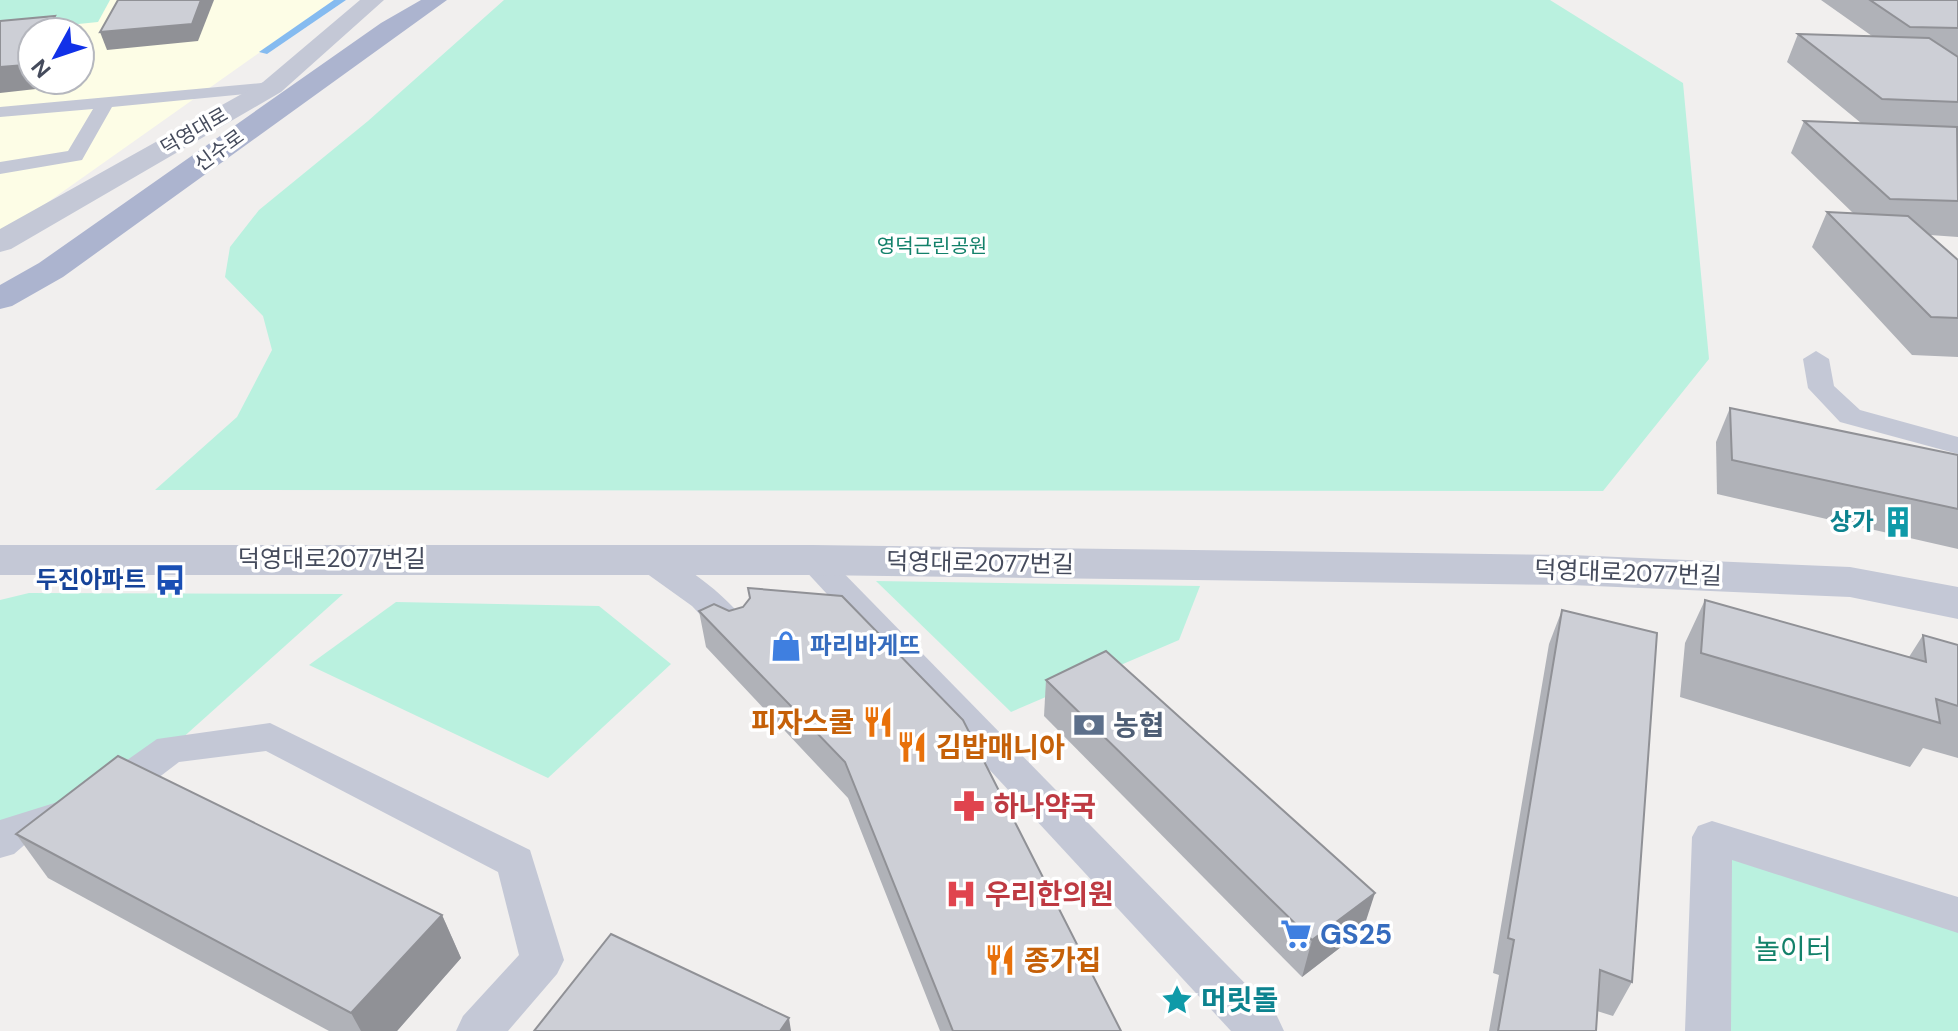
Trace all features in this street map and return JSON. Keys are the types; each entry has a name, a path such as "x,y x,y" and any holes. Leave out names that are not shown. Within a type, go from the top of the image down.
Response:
{"main road":[{"name":"신수로","path":"0,274 404,0"},
{"name":"신수로","path":"0,299 51,270 389,28 436,0"}],"street":[{"name":"덕영대로","path":"0,242 272,87 373,0"},
{"name":"덕영대로2077번길","path":"0,560 813,560 1571,570 1850,582 1958,603"}],"lane":[{"path":"0,112 272,87"},
{"path":"0,168 75,156 107,100"},
{"path":"1816,359 1821,388 1850,416 1958,446"},
{"path":"813,560 1261,1031"},
{"path":"650,561 703,598 736,632"},
{"path":"0,842 17,829 87,809 170,749 270,737 516,862 542,960 479,1031"},
{"path":"1708,1031 1712,837 1958,915"}],"shaded area":[{"path":"0,0 334,0 0,236"}],"green space":[{"path":"0,0 110,0 98,22 96,16 16,16 16,30 0,32"},
{"name":"영덕근린공원","path":"504,0 1550,0 1683,83 1709,359 1603,491 155,490 237,417 272,350 263,316 225,277 230,247 259,210 368,121"},
{"path":"876,581 1200,586 1179,640 1011,712"},
{"path":"29,593 343,594 170,749 0,842 0,600"},
{"path":"396,602 599,606 671,664 548,778 309,665"},
{"name":"놀이터","path":"1712,837 1958,915 1958,1031 1708,1031"}],"water":[{"path":"334,0 346,0 267,54 259,52"}],"building":[{"path":"118,0 201,0 192,24 100,32"},
{"path":"1870,0 1958,0 1958,28 1910,27"},
{"path":"16,20 16,66 0,67 0,21"},
{"path":"1798,34 1929,38 1958,57 1958,102 1882,99"},
{"path":"1804,121 1957,127 1958,201 1890,199"},
{"path":"1827,212 1908,216 1958,260 1958,318 1931,317"},
{"path":"1730,408 1958,455 1958,509 1732,460"},
{"path":"748,588 842,596 963,720 1121,1031 953,1031 845,762 699,611 714,604 729,611 743,607 750,598"},
{"path":"1705,600 1926,662 1923,635 1958,645 1958,706 1936,699 1940,723 1701,653"},
{"path":"1562,610 1657,633 1632,982 1600,970 1596,1031 1498,1031 1514,940 1508,938"},
{"path":"1106,651 1375,893 1312,940 1046,680"},
{"path":"118,756 442,915 351,1013 16,834"},
{"path":"611,934 789,1018 780,1031 534,1031"}],"place":[{"name":"상가","path":"1898,522"},
{"name":"두진아파트","path":"170,580"},
{"name":"파리바게뜨","path":"786,646"},
{"name":"피자스쿨","path":"878,722"},
{"name":"농협","path":"1089,725"},
{"name":"김밥매니아","path":"912,747"},
{"name":"하나약국","path":"969,806"},
{"name":"우리한의원","path":"961,894"},
{"name":"GS25","path":"1296,934"},
{"name":"종가집","path":"1000,960"},
{"name":"머릿돌","path":"1177,1000"}]}
